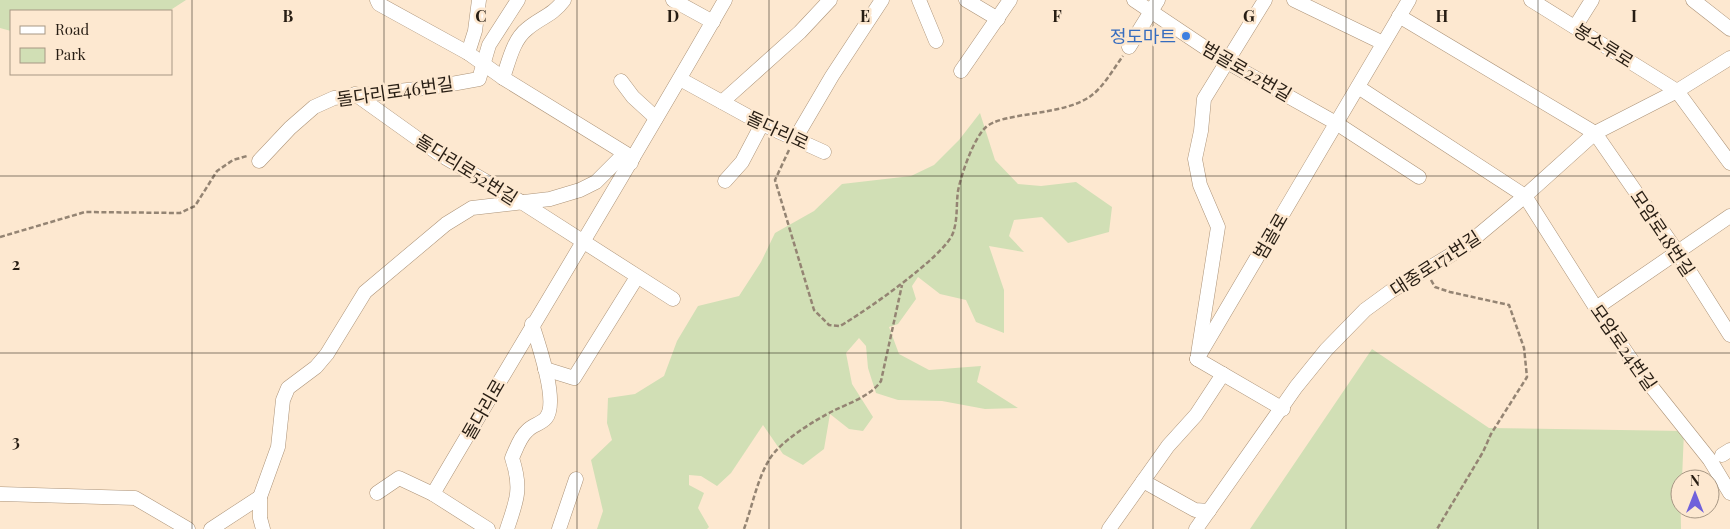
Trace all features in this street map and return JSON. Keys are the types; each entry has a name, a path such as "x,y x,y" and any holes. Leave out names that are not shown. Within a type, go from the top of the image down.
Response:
{"street":[{"path":"468,53 475,31 479,0"},
{"path":"484,64 489,45 518,0"},
{"path":"503,78 516,42 526,29 554,12 564,0"},
{"path":"673,0 712,22"},
{"name":"돌다리로","path":"433,494 581,242 633,160 726,0"},
{"path":"722,102 800,32 830,0"},
{"path":"795,139 832,76 882,0"},
{"path":"919,0 936,41"},
{"path":"966,0 998,19"},
{"path":"961,71 1010,0"},
{"name":"범골로22번길","path":"1134,0 1155,6 1225,61 1336,123 1419,177"},
{"path":"1265,0 1225,61 1204,99 1201,131 1195,160 1200,185 1218,227 1197,359 1283,408"},
{"path":"1294,0 1383,43"},
{"name":"범골로","path":"1197,359 1409,0"},
{"name":"봉소루로","path":"1531,0 1677,91"},
{"path":"1575,27 1592,0"},
{"path":"1693,0 1730,29"},
{"name":"돌다리로46번길","path":"378,2 468,53 503,78 633,160"},
{"path":"1129,47 1155,6"},
{"path":"1399,16 1595,133"},
{"name":"대종로171번길","path":"1196,529 1296,387 1326,350 1365,310 1392,291 1464,247 1526,196 1595,133 1677,91 1730,58"},
{"name":"돌다리로46번길","path":"262,158 290,128 314,107 334,98 355,94 435,87 479,80 484,64"},
{"name":"돌다리로","path":"680,79 762,124 824,152"},
{"path":"621,81 633,97 656,118"},
{"path":"1358,86 1526,196"},
{"path":"1677,91 1730,163"},
{"name":"돌다리로52번길","path":"355,94 439,154 523,203 581,242"},
{"path":"725,181 742,162 762,124"},
{"name":"모암로18번길","path":"1595,133 1678,253 1730,335"},
{"path":"263,529 260,518 260,497 278,447 283,400 288,388 316,367 327,354 365,292 446,224 472,208 550,199 580,190 596,182 619,159 633,160"},
{"name":"모암로24번길","path":"1526,196 1596,308 1639,371 1710,460 1730,493"},
{"path":"1596,308 1730,216"},
{"path":"581,242 673,299"},
{"path":"545,369 574,378 637,277"},
{"path":"507,529 517,493 518,477 512,458 525,432 545,420 549,412 550,401 545,369 532,324"},
{"path":"1109,529 1168,446 1196,415 1223,374"},
{"path":"377,493 399,478 433,494 488,529"},
{"path":"559,529 576,480"},
{"path":"1143,481 1195,510 1209,511 1202,529"},
{"path":"1,494 135,498 188,529"},
{"path":"211,529 260,497"}],"path":[{"path":"795,139 775,180 810,300 818,317 829,325 840,326 903,284 943,247 953,234 960,182 976,142 984,128 996,122 1070,108 1093,95 1129,47"},
{"path":"0,236 85,212 180,213 195,206 217,171 233,160 248,156 262,158"},
{"path":"1425,272 1435,287 1509,305 1524,348 1527,376 1491,434 1484,452 1437,529"},
{"path":"744,529 764,470 775,453 814,421 866,394 877,387 881,381 903,284"}],"green space":[{"path":"0,0 186,0 171,10 10,10 10,31 0,28"},
{"path":"980,113 995,160 1018,184 1041,186 1076,182 1112,207 1109,232 1068,243 1042,217 1014,220 1009,236 1024,252 989,246 1004,290 1004,333 976,322 966,300 940,294 918,277 912,286 916,299 898,324 889,327 899,354 929,370 981,366 977,382 1018,408 985,409 942,401 898,400 876,393 868,368 866,346 859,338 846,353 852,384 873,417 863,431 849,429 830,414 824,449 803,465 783,454 763,425 731,473 717,486 701,476 689,475 689,485 704,493 698,508 709,527 707,529 597,529 603,511 591,460 612,440 607,423 608,398 635,394 664,376 677,341 698,306 739,296 761,262 775,233 814,211 842,184 911,176 934,165 959,140"},
{"path":"1372,349 1489,428 1684,431 1682,469 1670,469 1670,519 1681,519 1681,529 1250,529"}],"place":[{"name":"정도마트","path":"1186,36"}]}
